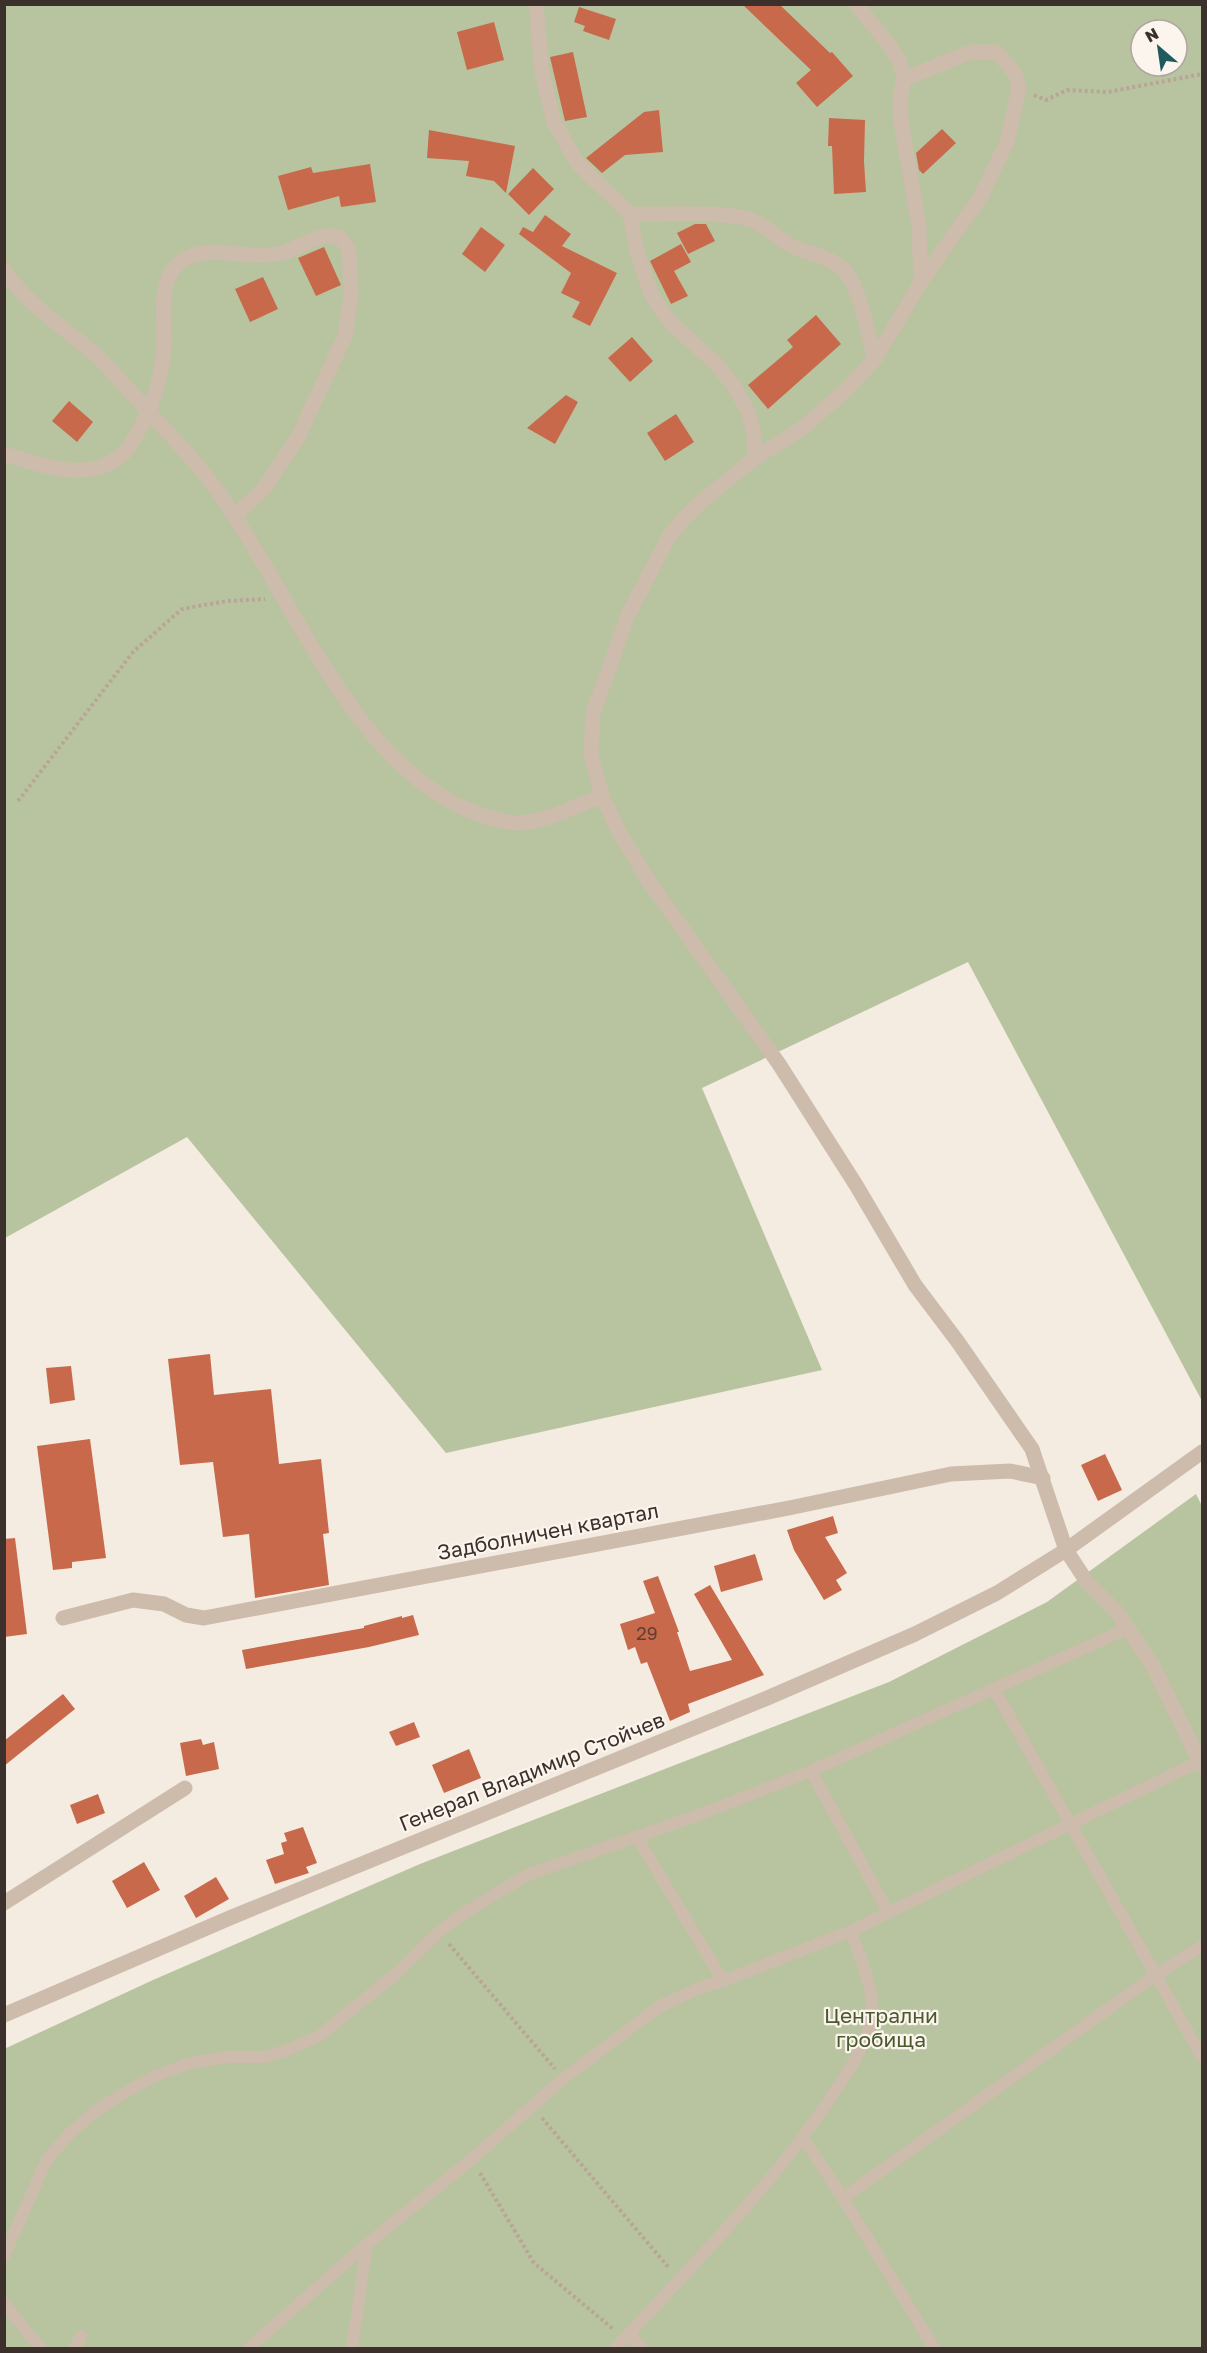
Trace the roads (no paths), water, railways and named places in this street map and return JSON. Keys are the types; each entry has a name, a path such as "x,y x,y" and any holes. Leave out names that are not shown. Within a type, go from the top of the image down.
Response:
{"street":[{"path":"536,4 542,73 554,122 578,164 630,214 637,252 651,294 669,321 718,366 734,386 748,412 754,434 755,458"},
{"path":"856,4 895,54 900,62 904,79 900,98 901,122 919,227 921,282"},
{"path":"904,79 971,52 996,52 1015,73 1019,88 1007,142 981,196 921,282 874,358 845,391 800,430 755,458 702,501 668,538 628,615 593,713 591,755 602,796 618,830 650,883 779,1064 856,1185 915,1285 958,1342 1032,1449 1066,1550 1087,1582 1116,1611 1129,1628 1154,1668 1201,1764"},
{"path":"630,214 735,215 753,220 786,243 834,262 848,274 874,358"},
{"path":"4,454 58,470 87,470 111,462 122,454 131,444 157,392 164,340 162,319 165,291 169,278 178,264 189,257 202,254 261,255 285,252 329,235 340,237 345,241 349,250 351,293 345,336 298,437 263,490 235,515"},
{"path":"4,270 46,316 97,356 198,466 235,515 343,693 379,743 414,777 450,803 489,819 521,823 550,816 602,796"},
{"name":"Генерал Владимир Стойчев","path":"4,2015 221,1922 765,1699 915,1634 997,1593 1066,1550 1203,1452"},
{"name":"Задболничен квартал","path":"63,1618 133,1600 164,1604 186,1615 204,1618 789,1508 951,1474 1010,1471 1043,1478"},
{"path":"4,1903 185,1788"}],"lane":[{"path":"4,2256 47,2159 69,2134 93,2113 156,2076 190,2063 228,2057 264,2057 319,2036 397,1972 460,1915 527,1875 637,1837 811,1771 1129,1628"},
{"path":"994,1689 1203,2057"},
{"path":"249,2349 367,2244 472,2159 563,2079 660,2006 702,1987 723,1982 850,1932 1201,1764"},
{"path":"811,1771 888,1912"},
{"path":"637,1837 723,1982"},
{"path":"616,2349 772,2176 803,2138 856,2058 870,2023 872,2000 867,1977 850,1932"},
{"path":"843,2198 1157,1974 1203,1946"},
{"path":"803,2138 843,2198 934,2349"},
{"path":"352,2349 367,2244"},
{"path":"4,2303 40,2349"},
{"path":"627,2336 641,2349"},
{"path":"75,2349 81,2337"}],"park label":[{"name":"Централни гробища","path":"881,2028"}]}
